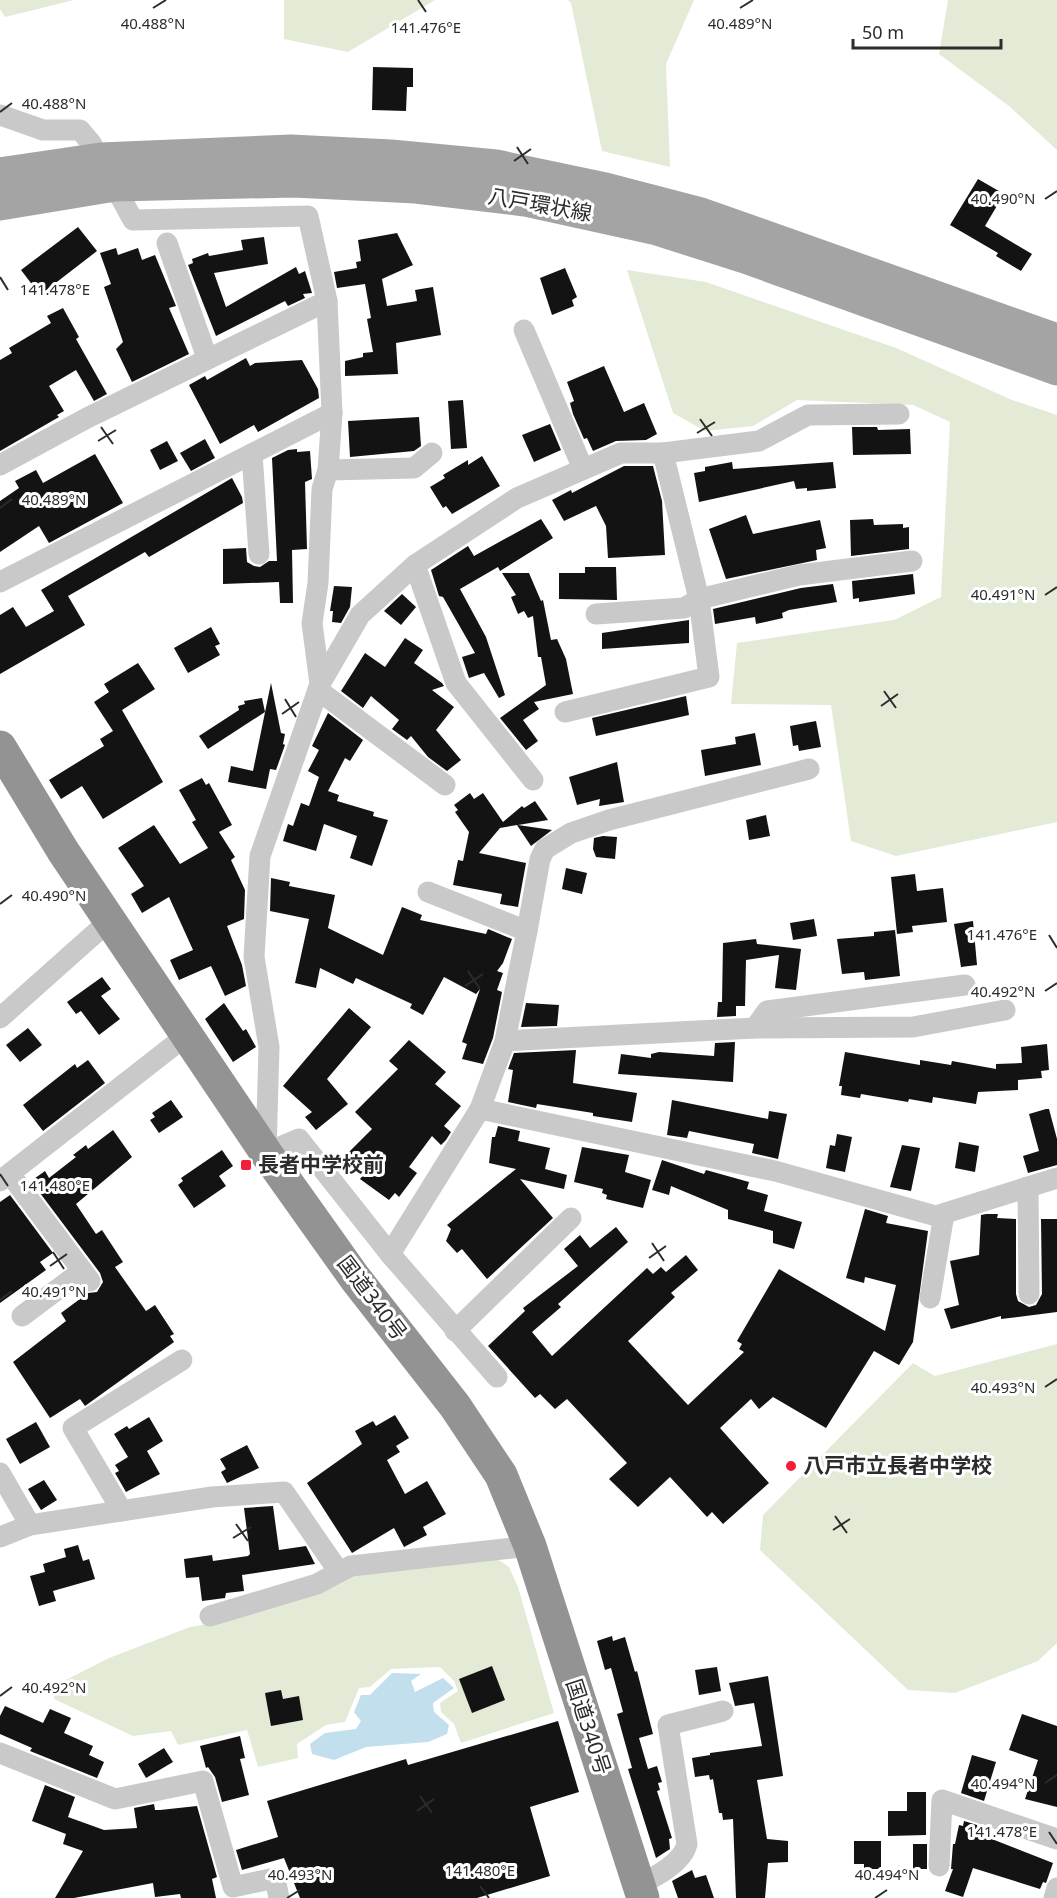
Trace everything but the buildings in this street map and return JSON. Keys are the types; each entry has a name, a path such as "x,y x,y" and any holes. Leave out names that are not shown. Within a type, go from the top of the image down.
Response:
{"highway":[{"name":"国道340号","path":"0,747 110,920 266,1153 355,1278 455,1406 501,1475 531,1546 640,1891"}],"main road":[{"name":"八戸環状線","path":"0,204 108,172 291,151 391,156 496,166 605,189 701,214 1057,340"},
{"name":"八戸環状線","path":"0,174 108,172 416,187 525,200 668,232 746,257 1057,369"}],"street":[{"path":"0,114 43,129 80,130 108,172 133,220 308,216 327,301 332,413 328,470 322,489 318,583 312,623 319,687 445,785"},
{"path":"166,243 207,358"},
{"path":"0,465 207,358 327,301"},
{"path":"524,330 583,469"},
{"path":"0,582 332,413"},
{"path":"497,1377 390,1254 299,1139 266,1153 269,1047 254,957 260,856 319,687 360,615 415,565 517,498 621,453 663,453 759,441 807,415 898,414"},
{"path":"328,470 414,468 432,453"},
{"path":"565,712 709,677 699,599 663,453"},
{"path":"252,454 259,554"},
{"path":"596,614 684,608 699,599 799,575 912,561"},
{"path":"415,565 456,683 533,780"},
{"path":"390,1254 480,1109 506,1041 540,859 545,849 571,833 609,820 809,770"},
{"path":"428,892 528,931"},
{"path":"0,1018 110,920"},
{"path":"754,1028 767,1011 965,985"},
{"path":"506,1041 754,1028 913,1026 1005,1010"},
{"path":"22,1316 86,1276 5,1177 186,1035"},
{"path":"480,1109 775,1171 936,1216 1057,1178"},
{"path":"1028,1187 1029,1294"},
{"path":"930,1299 944,1214"},
{"path":"455,1331 571,1218"},
{"path":"122,1511 73,1428 182,1360"},
{"path":"0,1473 30,1525"},
{"path":"0,1538 30,1525 212,1497 284,1492 339,1572"},
{"path":"210,1616 317,1584 351,1566 531,1546"},
{"path":"640,1891 651,1879 685,1853 687,1844 668,1725 723,1711"},
{"path":"0,1753 115,1799 203,1781 233,1887 275,1878 279,1898"},
{"path":"939,1866 942,1800 1057,1839"},
{"path":"1053,1898 1057,1888"}],"green space":[{"path":"0,0 74,0 5,17 0,9"},
{"path":"284,0 435,0 348,52 284,39"},
{"path":"568,0 694,0 666,64 670,167 602,151 571,3"},
{"path":"948,0 1057,0 1057,150 1009,106 939,54"},
{"path":"627,270 706,282 896,348 1012,400 1057,415 1057,822 896,856 851,841 831,705 731,704 737,643 894,620 941,597 950,422 913,405 797,400 753,426 705,431 673,413"},
{"path":"1057,1344 1057,1643 1038,1661 955,1693 908,1690 760,1550 763,1515 913,1363 935,1376"},
{"path":"496,1558 509,1567 518,1587 554,1713 461,1743 454,1724 441,1712 440,1703 458,1691 454,1681 440,1667 391,1669 370,1687 359,1688 345,1722 326,1725 297,1744 298,1758 258,1767 247,1730 178,1745 171,1731 133,1736 54,1699 54,1686 109,1658 190,1627 218,1622 357,1574"}],"water":[{"path":"392,1673 421,1674 411,1681 415,1692 443,1678 454,1688 433,1703 434,1712 449,1725 447,1734 428,1742 366,1747 334,1760 312,1754 310,1744 325,1733 356,1729 361,1721 354,1712 361,1695 370,1695"}],"place":[{"name":"長者中学校前","path":"246,1165"},
{"name":"八戸市立長者中学校","path":"791,1466"}]}
